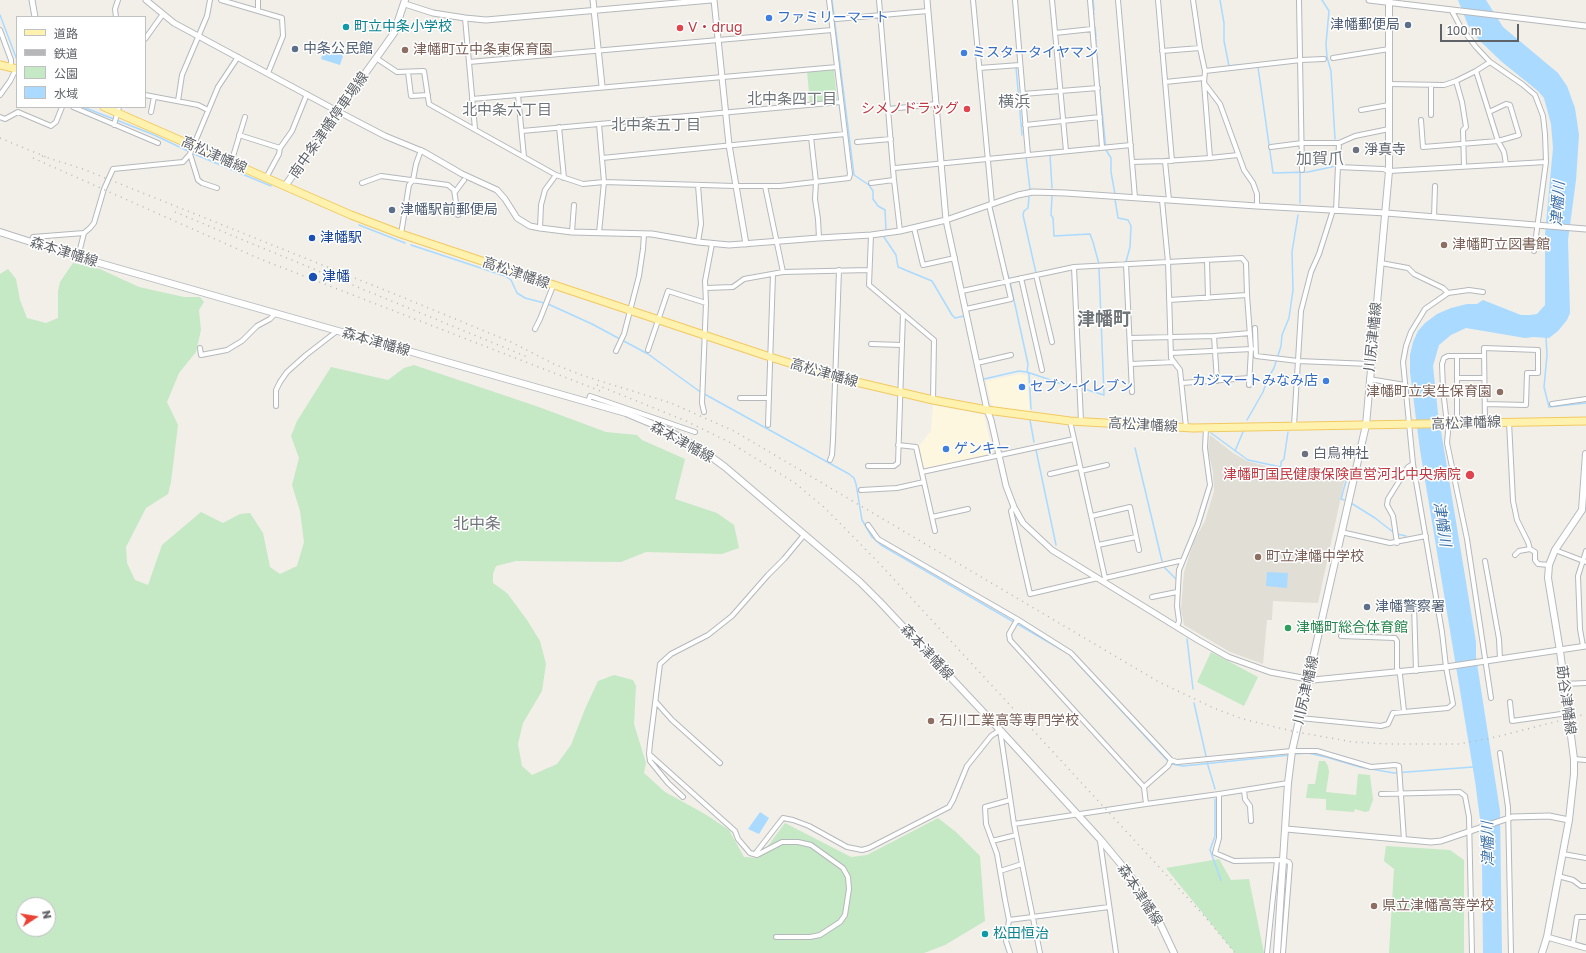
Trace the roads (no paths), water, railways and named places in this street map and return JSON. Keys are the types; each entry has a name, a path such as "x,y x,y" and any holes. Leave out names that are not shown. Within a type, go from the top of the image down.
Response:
{"main road":[{"name":"川尻津幡線","path":"1277,953 1280,860 1286,829 1291,754 1366,425 1370,364 1389,171 1388,1"},
{"name":"南中条津幡停車場線","path":"285,186 394,33 405,2"},
{"path":"0,65 14,68"},
{"name":"高松津幡線","path":"105,108 116,117 193,146 351,215 401,234 553,286 770,357 835,377 899,393 987,410 1136,426 1206,428 1411,424 1446,425 1509,422 1586,422"},
{"name":"森本津幡線","path":"0,232 78,257 626,413 669,431 702,450 725,467 860,582 880,602 1000,730 1130,874 1158,919 1174,953"},
{"name":"莇谷津幡線","path":"1542,953 1547,937 1569,820 1574,759 1560,651 1548,578 1549,565 1556,550 1582,510 1586,454"}],"street":[{"path":"32,0 35,16"},
{"path":"116,16 115,9 118,0"},
{"path":"146,0 174,23 385,136 421,150 462,174 497,190 505,199 517,218 530,226 540,228 572,232 666,236 712,244 776,242 871,235 900,231 946,220 1018,195 1033,192 1386,213 1586,229"},
{"path":"178,101 182,76 207,16 210,0"},
{"path":"221,0 282,18 283,36 268,73"},
{"path":"258,0 258,10"},
{"path":"593,0 602,86"},
{"path":"405,2 433,13 486,20 711,0"},
{"path":"714,0 729,145 746,244"},
{"path":"376,58 397,72 424,71 429,104 556,175 583,184 604,182 780,186 848,178 850,174 829,0"},
{"path":"879,0 893,169 900,231"},
{"path":"927,0 946,220 987,410 991,420 1006,486 1014,507 1024,523 1052,550 1098,578 1105,580 1177,627 1228,657 1270,672 1308,679 1416,671 1560,651 1584,646 1580,629 1578,576 1586,551"},
{"path":"966,309 1011,299 991,205 973,0"},
{"path":"1014,0 1028,155"},
{"path":"1052,0 1066,151"},
{"path":"1090,0 1104,147"},
{"path":"1118,0 1135,198"},
{"path":"1158,0 1172,161"},
{"path":"1193,0 1205,71 1204,81 1210,158"},
{"path":"1299,0 1302,170"},
{"path":"1369,0 1388,1 1454,11 1586,26"},
{"path":"836,19 928,11"},
{"path":"1454,11 1460,26 1490,62 1522,84 1535,96 1542,116 1545,134 1546,162 1534,251"},
{"path":"146,38 164,14"},
{"path":"464,18 475,129"},
{"path":"1055,33 1092,29"},
{"path":"0,30 14,68 10,81 0,95"},
{"path":"469,62 832,30"},
{"path":"1162,51 1200,48"},
{"path":"1333,58 1389,49"},
{"path":"78,257 84,233 94,223 104,189 113,169 183,162 190,154 218,87 238,57"},
{"path":"1205,71 1301,60 1324,59"},
{"path":"1389,84 1444,85 1476,71 1490,62"},
{"path":"979,68 1020,64"},
{"path":"472,99 602,86 837,67"},
{"path":"1476,71 1498,141 1504,152 1506,164"},
{"path":"408,72 411,96 428,95"},
{"path":"1165,82 1204,81"},
{"path":"1204,81 1220,104 1244,170 1253,183 1257,194 1257,206"},
{"path":"1456,81 1462,102 1466,127 1463,130 1464,166"},
{"path":"1431,85 1431,115"},
{"path":"1023,94 1098,88"},
{"path":"266,178 279,154 280,148 292,131 307,94"},
{"path":"146,95 198,105 208,110"},
{"path":"518,95 524,157"},
{"path":"151,112 154,97"},
{"path":"522,131 841,102"},
{"path":"889,109 936,104"},
{"path":"1421,120 1422,147 1498,141 1519,135 1510,105 1506,104 1489,112"},
{"path":"1361,110 1389,105"},
{"path":"0,117 5,119 18,112 20,108"},
{"path":"18,112 51,126 56,122 62,108"},
{"path":"77,108 116,117 158,143"},
{"path":"231,163 245,117"},
{"path":"1025,125 1100,117"},
{"path":"599,124 604,182 600,233"},
{"path":"559,127 564,178"},
{"path":"1271,147 1302,143 1339,143 1355,136 1389,129"},
{"path":"602,158 845,134"},
{"path":"240,135 280,148"},
{"path":"811,138 816,182 815,199 819,238"},
{"path":"857,142 891,139"},
{"path":"1294,426 1301,311 1311,272 1334,211 1339,143"},
{"path":"893,169 940,162 1131,145"},
{"path":"401,234 409,184 413,180 416,164 421,150"},
{"path":"190,154 198,180 202,183 217,188"},
{"path":"1132,162 1172,161 1238,155"},
{"path":"1165,161 1169,200"},
{"path":"1338,167 1383,169 1389,171 1546,162"},
{"path":"540,228 541,205 545,190 556,175"},
{"path":"362,183 381,176 448,185 455,192 458,215"},
{"path":"455,192 464,180"},
{"path":"871,183 894,180"},
{"path":"698,185 701,224 698,242"},
{"path":"765,186 783,272"},
{"path":"1434,217 1435,186"},
{"path":"1162,200 1168,262 1171,358 1180,370 1186,427"},
{"path":"572,232 574,205"},
{"path":"914,228 923,265 955,258"},
{"path":"31,243 33,237 84,233"},
{"path":"616,351 621,340 638,276 644,234"},
{"path":"871,235 868,285 934,340 933,400"},
{"path":"704,412 702,403 706,303 705,281 712,244"},
{"path":"962,291 1074,267 1242,258 1246,263 1251,349 1249,385"},
{"path":"1207,260 1208,298"},
{"path":"1381,263 1408,268 1414,274 1443,288 1448,293"},
{"path":"1126,264 1132,392"},
{"path":"1074,267 1081,421"},
{"path":"830,460 832,455 833,440 839,270"},
{"path":"706,288 733,287 744,279 783,272 869,270"},
{"path":"768,425 773,274"},
{"path":"1036,275 1052,342"},
{"path":"1021,278 1042,370"},
{"path":"535,329 553,286"},
{"path":"648,350 668,290 706,303"},
{"path":"1300,718 1381,726 1388,724 1393,713 1448,708 1453,704 1413,464 1411,424 1405,385 1404,362 1410,332 1425,309 1448,293 1469,290 1483,292"},
{"path":"1169,300 1247,295"},
{"path":"200,348 201,355 227,350 242,341 257,326 270,319 276,313"},
{"path":"868,466 894,466 898,463 899,393 903,314"},
{"path":"1255,328 1256,356 1298,361 1370,364"},
{"path":"276,406 276,390 287,372 306,355 338,331"},
{"path":"1130,338 1214,336 1250,333"},
{"path":"1214,336 1217,380"},
{"path":"872,344 902,345"},
{"path":"1171,353 1256,348"},
{"path":"1485,404 1526,405 1527,373 1538,373 1538,350 1484,348 1485,423"},
{"path":"977,363 1011,355"},
{"path":"1484,356 1448,356 1444,358 1442,364 1447,443 1467,539 1491,698"},
{"path":"1456,356 1458,424"},
{"path":"1131,364 1174,362"},
{"path":"1182,383 1249,378"},
{"path":"1457,378 1484,378"},
{"path":"1369,379 1405,385"},
{"path":"588,402 590,396 695,432"},
{"path":"740,398 769,398"},
{"path":"1552,404 1586,399"},
{"path":"1070,420 1105,580"},
{"path":"1509,422 1513,501 1517,520 1530,549 1535,552 1535,560 1538,564 1549,565"},
{"path":"1177,627 1179,621 1176,606 1179,570 1198,524 1210,485 1205,448 1206,428"},
{"path":"922,472 1074,439"},
{"path":"898,445 916,447 935,531"},
{"path":"1397,543 1393,516 1387,505 1388,499 1408,467 1413,464"},
{"path":"1050,474 1107,465"},
{"path":"861,490 897,488 924,482"},
{"path":"1014,507 1011,511 1030,594 1098,578"},
{"path":"1092,516 1130,508 1139,550"},
{"path":"932,517 968,509"},
{"path":"868,525 878,539 1017,619 1071,653 1171,761 1177,762 1318,751 1372,767 1395,765 1400,767 1404,840"},
{"path":"1341,532 1390,543 1397,543 1426,536"},
{"path":"683,797 668,783 650,761 649,754 660,664 671,654 708,635 732,616 804,535"},
{"path":"1098,545 1136,537"},
{"path":"1515,555 1519,551 1530,549"},
{"path":"1556,550 1584,561"},
{"path":"1105,580 1178,561 1182,562"},
{"path":"1485,561 1499,639 1500,659"},
{"path":"1152,597 1177,592"},
{"path":"1414,604 1416,671"},
{"path":"1017,620 1009,634 1010,640 1144,787 1146,804"},
{"path":"1341,636 1395,638 1397,640 1397,668 1399,672 1404,711"},
{"path":"1564,684 1586,684"},
{"path":"656,702 672,720 720,763"},
{"path":"1510,702 1512,721 1568,713"},
{"path":"755,854 783,818 794,820 809,826 848,847 862,850 870,848 949,807 967,766 991,736 1000,730 1014,824 1040,953"},
{"path":"1500,752 1508,807 1507,819 1511,953"},
{"path":"649,754 735,831 744,848 750,853 757,855 782,842 798,842 811,845 843,868 848,877 849,889 845,915 840,922 820,935 810,937 776,937"},
{"path":"1574,759 1586,760"},
{"path":"1144,787 1168,766 1171,761"},
{"path":"1014,824 1288,783"},
{"path":"1244,790 1245,799 1250,806 1251,821"},
{"path":"1381,794 1462,793 1466,796 1470,832 1472,953"},
{"path":"1219,794 1219,838 1215,853 1234,861 1280,860 1289,862 1290,864 1283,953"},
{"path":"1010,800 985,807 986,824 996,854 1009,920 1006,941 1010,953"},
{"path":"1286,829 1404,840 1436,841 1470,832 1507,819 1522,816 1549,816 1569,820"},
{"path":"992,841 1016,835"},
{"path":"1100,839 1116,953"},
{"path":"1562,854 1586,858"},
{"path":"1267,953 1280,860"},
{"path":"1000,871 1022,864"},
{"path":"1558,876 1572,880 1581,886 1586,886"},
{"path":"1009,920 1109,907"},
{"path":"1573,943 1576,917 1586,917"},
{"path":"1547,937 1573,943 1586,948"}],"water":[{"name":"津幡川","path":"1458,0 1486,0 1503,27 1558,73 1567,86 1575,108 1579,135 1576,180 1568,240 1570,313 1567,320 1558,331 1549,338 1525,338 1466,328 1451,335 1439,345 1433,366 1438,413 1476,642 1476,657 1500,811 1502,953 1483,953 1480,819 1420,450 1410,372 1410,355 1413,342 1418,331 1425,323 1437,314 1451,308 1467,304 1477,304 1483,300 1521,315 1530,315 1537,314 1545,305 1545,234 1553,148 1551,124 1544,98 1538,91 1502,62 1478,39 1468,25"},
{"path":"324,50 335,53 336,51 344,53 340,65 321,59"},
{"path":"1267,572 1288,573 1287,588 1266,586"},
{"path":"760,812 769,818 759,834 748,829"}],"waterway":[{"path":"832,0 854,175 869,185 873,191 873,199 878,206 885,210 886,230"},
{"path":"1093,0 1094,10"},
{"path":"1220,0 1224,23 1224,41 1229,66 1239,65"},
{"path":"1297,0 1297,5"},
{"path":"1322,0 1329,11 1326,44 1327,57 1331,71 1335,139"},
{"path":"0,15 16,57"},
{"path":"1095,27 1096,37"},
{"path":"1096,39 1096,44"},
{"path":"1097,47 1097,52"},
{"path":"1097,56 1098,67"},
{"path":"1016,67 1022,135"},
{"path":"1258,67 1273,173 1308,172 1336,166"},
{"path":"1098,71 1106,150 1111,158 1111,172 1115,194"},
{"path":"86,108 152,134 188,151"},
{"path":"194,154 271,186"},
{"path":"1052,188 1050,155 1057,154"},
{"path":"1026,157 1030,189"},
{"path":"986,161 990,200"},
{"path":"1300,173 1300,203"},
{"path":"1052,196 1051,215 1053,218 1054,236 1090,234 1099,264"},
{"path":"1029,197 1028,208 1024,211 1023,215 1036,273"},
{"path":"1115,199 1118,218 1128,220 1131,226 1130,247 1126,262"},
{"path":"992,208 999,239"},
{"path":"1247,420 1263,392 1268,378 1274,368 1281,346 1282,335 1289,318 1293,290 1292,252 1298,215"},
{"path":"359,225 405,243"},
{"path":"884,237 896,255 898,267 932,281 952,315 955,318 964,316"},
{"path":"411,245 505,276 511,280 517,293 525,298 548,304 592,324 648,354 699,391 849,474 854,478 856,484 862,520 872,537 881,545 1069,654 1168,761"},
{"path":"1081,388 1104,395 1099,268"},
{"path":"1007,272 1009,278"},
{"path":"1011,282 1028,364 1027,372 1029,374 1031,409"},
{"path":"1546,337 1547,355 1544,387 1549,407 1586,403"},
{"path":"984,379 1019,371 1027,372 1077,389"},
{"path":"1030,420 1034,442"},
{"path":"1235,451 1243,432"},
{"path":"1288,432 1284,459 1281,462 1281,467 1296,473 1347,477 1341,499 1344,500"},
{"path":"1211,433 1248,460 1281,467"},
{"path":"1135,448 1162,561"},
{"path":"1036,450 1056,545"},
{"path":"1201,522 1211,489"},
{"path":"1351,503 1375,518 1393,532"},
{"path":"1195,537 1199,526"},
{"path":"1397,534 1406,536"},
{"path":"1163,566 1177,580"},
{"path":"1187,639 1193,689"},
{"path":"1194,703 1206,756"},
{"path":"1294,754 1308,753 1360,767 1394,773 1473,767"},
{"path":"1171,764 1183,766 1290,755"},
{"path":"1207,762 1215,789"},
{"path":"1215,799 1215,836 1210,850 1221,880"}],"railway":[{"path":"0,138 46,157"},
{"path":"42,156 83,169 397,295 511,342 554,364 584,376 671,403 734,431 1159,682 1216,709 1243,719 1296,732 1353,742 1389,744 1459,744 1496,737 1586,714"},
{"path":"33,158 260,259 603,392"},
{"path":"175,212 530,358"},
{"path":"597,385 686,421 731,443 795,483 825,508 879,563 1207,919 1235,953"}],"place":[{"name":"ファミリーマート","path":"769,18"},
{"name":"津幡郵便局","path":"1408,25"},
{"name":"町立中条小学校","path":"346,27"},
{"name":"V・drug","path":"680,28"},
{"name":"中条公民館","path":"295,49"},
{"name":"津幡町立中条東保育園","path":"405,50"},
{"name":"ミスタータイヤマン","path":"964,53"},
{"name":"シメノドラッグ","path":"967,109"},
{"name":"淨真寺","path":"1356,150"},
{"name":"津幡駅前郵便局","path":"392,210"},
{"name":"津幡駅","path":"312,238"},
{"name":"津幡町立図書館","path":"1444,245"},
{"name":"津幡","path":"313,277"},
{"name":"カジマートみなみ店","path":"1326,381"},
{"name":"セブン-イレブン","path":"1022,387"},
{"name":"津幡町立実生保育園","path":"1500,392"},
{"name":"ゲンキー","path":"946,449"},
{"name":"白鳥神社","path":"1305,454"},
{"name":"津幡町国民健康保険直営河北中央病院","path":"1470,475"},
{"name":"町立津幡中学校","path":"1258,557"},
{"name":"津幡警察署","path":"1367,607"},
{"name":"津幡町総合体育館","path":"1288,628"},
{"name":"石川工業高等専門学校","path":"931,721"},
{"name":"県立津幡高等学校","path":"1374,906"},
{"name":"松田恒治","path":"985,934"}],"district":[{"name":"北中条四丁目","path":"792,99"},
{"name":"横浜","path":"1014,102"},
{"name":"北中条六丁目","path":"507,110"},
{"name":"北中条五丁目","path":"656,125"},
{"name":"加賀爪","path":"1320,159"},
{"name":"津幡町","path":"1104,319"},
{"name":"北中条","path":"477,524"}]}
